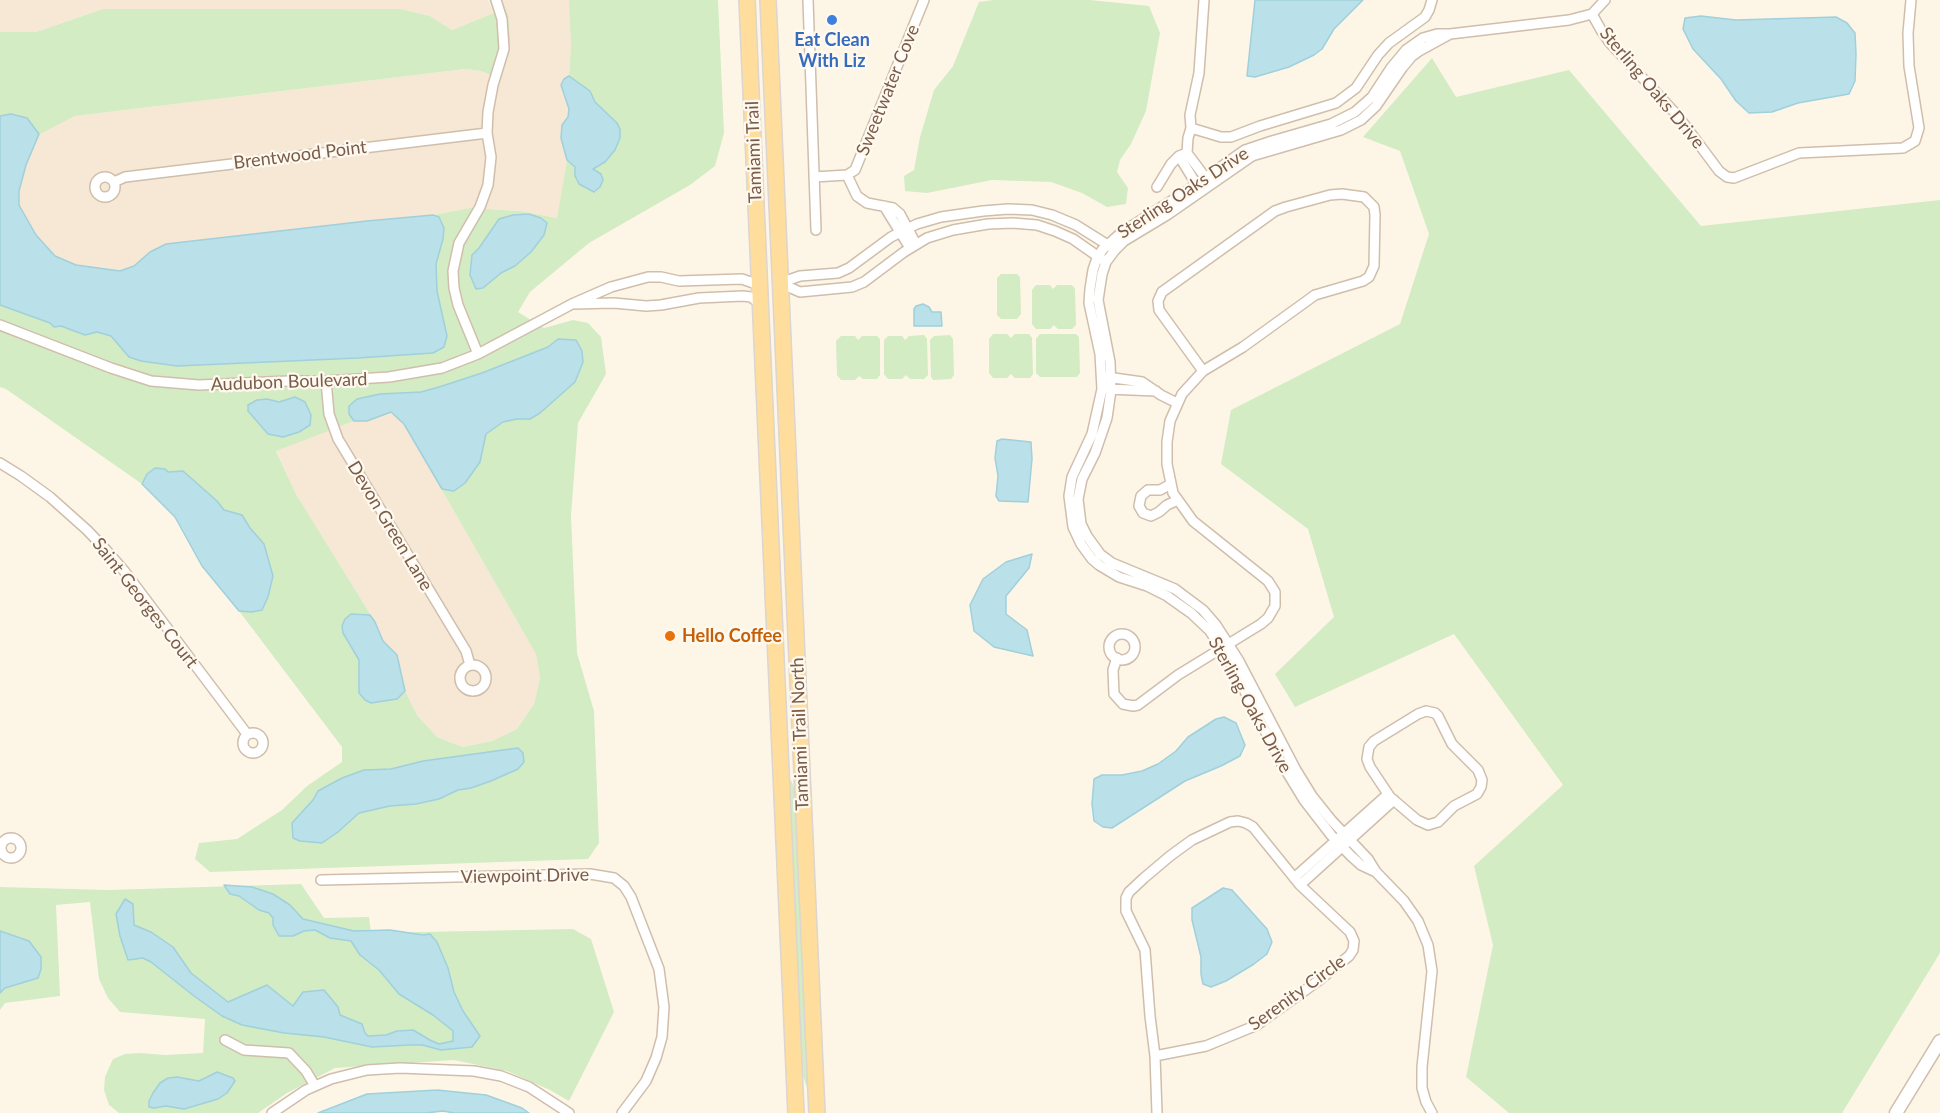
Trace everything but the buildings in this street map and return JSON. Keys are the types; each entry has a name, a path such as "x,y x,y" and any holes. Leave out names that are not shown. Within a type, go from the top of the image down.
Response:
{"main road":[{"name":"Tamiami Trail","path":"747,0 760,303"},
{"name":"Tamiami Trail","path":"768,0 780,283"},
{"path":"755,179 768,232 770,266 780,283"},
{"name":"Tamiami Trail North","path":"780,283 817,1113"},
{"path":"759,285 771,304 772,328 785,399"},
{"name":"Tamiami Trail North","path":"760,303 796,1113"},
{"path":"771,535 784,604 787,644 789,650 797,656"},
{"path":"776,658 784,662 787,671 790,737 802,783"}],"street":[{"path":"478,354 458,305 453,271 459,243 480,207 488,185 491,157 487,133 489,98 504,49 502,19 496,0"},
{"path":"808,0 816,230"},
{"name":"Sweetwater Cove","path":"814,177 847,175 855,170 924,0"},
{"path":"1157,187 1171,164 1183,154 1191,128 1190,115 1199,73 1203,0"},
{"path":"1191,128 1221,137 1231,137 1336,103 1356,88 1378,55 1397,36 1425,17 1431,0"},
{"name":"Sterling Oaks Drive","path":"1432,1113 1422,1088 1422,1077 1432,971 1423,932 1412,910 1376,872 1368,859 1342,840 1302,779 1225,646 1216,625 1203,610 1162,582 1110,562 1100,554 1084,530 1079,511 1079,488 1104,427 1107,342 1098,300 1102,259 1111,247 1124,241 1208,181 1252,156 1353,125 1376,106 1410,53 1419,51 1450,34 1569,21 1592,15 1605,0"},
{"name":"Sterling Oaks Drive","path":"1592,15 1610,43 1678,116 1719,171 1727,177 1734,178 1798,153 1903,148 1915,141 1919,128 1910,66 1908,33 1911,0"},
{"path":"1397,36 1410,53"},
{"name":"Brentwood Point","path":"114,182 125,177 487,133"},
{"path":"1183,154 1208,181"},
{"path":"1183,154 1199,188"},
{"name":"Sweetwater Cove","path":"847,175 858,196 867,203 893,208 900,214 904,230 913,246"},
{"path":"1117,658 1113,670 1114,694 1123,704 1138,705 1178,675 1268,618 1275,606 1275,592 1268,581 1193,521 1173,493 1167,465 1170,421 1177,403 1190,383 1203,371 1243,347 1315,296 1369,277 1374,266 1376,215 1369,201 1359,195 1336,195 1281,209 1162,292 1158,301 1160,310 1203,371"},
{"path":"780,283 800,276 838,273 849,268 904,230 928,220 966,213 1008,209 1032,210 1076,225 1111,247"},
{"path":"780,283 800,292 852,287 864,282 913,246 932,236 988,224 1037,225 1073,239 1102,259"},
{"name":"Audubon Boulevard","path":"0,324 111,368 151,381 199,385 326,381 411,375 442,368 478,354 572,304 611,287 648,278 661,277 679,281 742,279 759,285"},
{"name":"Audubon Boulevard","path":"572,304 614,303 646,306 699,298 743,297 750,297 760,303"},
{"path":"1106,377 1142,382 1177,403"},
{"name":"Devon Green Lane","path":"326,381 329,414 338,439 466,651 470,665"},
{"path":"1106,389 1156,391"},
{"name":"Saint Georges Court","path":"0,463 50,497 106,550 247,735"},
{"path":"1171,484 1160,490 1148,490 1141,496 1139,506 1143,513 1151,516 1178,500"},
{"path":"1426,711 1435,713 1441,719 1452,744 1480,773 1481,787 1477,794 1454,806 1432,825 1421,823 1391,797 1368,764 1369,747 1374,741 1418,714 1426,711"},
{"path":"1297,881 1391,797"},
{"name":"Serenity Circle","path":"1155,1056 1206,1046 1257,1025 1298,997 1351,954 1354,941 1350,932 1297,881 1253,827 1246,823 1234,821 1182,847 1126,898 1126,911 1145,950 1155,1056 1157,1113"},
{"name":"Viewpoint Drive","path":"321,880 590,874 614,878 624,886 631,897 659,969 664,1007 662,1037 656,1058 646,1081 622,1113"},
{"path":"225,1040 244,1050 289,1053 306,1071 315,1086"},
{"path":"1896,1113 1940,1041"},
{"path":"272,1113 315,1086 349,1074 385,1068 474,1071 501,1076 529,1087 569,1113"}],"shaded area":[{"path":"0,0 488,0 494,13 452,30 430,16 401,9 103,9 36,32 0,32"},
{"path":"502,0 569,0 570,3 569,76 564,79 563,93 569,109 568,117 562,125 561,138 567,160 557,218 519,211 470,208 433,215 367,221 150,252 134,266 120,271 76,265 55,256 36,235 19,204 19,191 26,165 39,134 75,116 465,69 481,71 500,79 508,14"},
{"path":"391,412 404,424 536,654 540,678 534,704 517,729 492,741 463,747 437,737 417,715 405,691 397,655 383,641 375,622 296,494 276,450 354,421 367,421"}],"green space":[{"path":"489,0 502,0 508,14 510,39 500,79 481,71 465,69 75,116 40,134 26,165 19,191 19,205 36,235 55,256 76,265 120,271 134,266 150,252 166,244 433,215 470,208 519,211 557,218 567,160 561,138 562,125 568,117 569,109 561,85 569,76 571,45 569,0 718,0 724,133 715,166 690,185 589,243 530,292 518,312 544,328 573,320 588,323 601,337 606,374 578,423 571,516 577,653 594,711 599,843 588,859 210,872 195,859 199,843 237,839 282,810 307,786 342,762 342,747 202,566 175,517 142,484 0,387 0,32 36,32 103,9 401,9 430,16 452,30 494,13","holes":["391,412 404,424 536,654 540,678 534,704 517,729 492,741 463,747 437,737 417,715 405,691 397,655 383,641 375,622 296,494 276,451 354,421 367,421"]},
{"path":"1090,0 1149,6 1160,33 1146,111 1131,144 1120,160 1117,172 1128,188 1126,204 1107,207 1082,193 1051,182 992,180 927,193 905,191 904,176 914,170 920,137 934,90 953,66 979,2"},
{"path":"1432,58 1456,97 1569,70 1701,226 1940,200 1940,953 1842,1113 1509,1113 1466,1077 1493,945 1474,866 1563,785 1454,634 1295,707 1275,674 1334,617 1308,529 1221,464 1231,410 1400,324 1429,234 1400,151 1363,137"},
{"path":"1001,274 1017,274 1020,277 1021,314 1017,319 1001,319 997,315 997,278"},
{"path":"1036,285 1050,285 1053,289 1057,285 1072,285 1075,289 1076,325 1072,329 1058,329 1054,325 1050,329 1036,329 1032,324 1032,290"},
{"path":"993,334 1007,334 1011,338 1015,334 1029,334 1032,338 1033,374 1030,378 1015,378 1011,374 1007,378 993,378 989,373 989,339"},
{"path":"1040,334 1076,334 1079,337 1080,373 1077,377 1040,377 1036,373 1036,339"},
{"path":"924,335 927,339 928,375 924,379 910,379 906,375 902,379 888,379 884,374 884,340 888,336 902,336 905,340 909,336"},
{"path":"950,335 953,339 954,375 951,379 933,380 930,340 934,336"},
{"path":"841,336 855,336 858,340 862,336 877,336 880,339 880,375 877,379 863,379 859,376 855,380 841,380 837,375 836,341"},
{"path":"789,780 796,793 810,1087 807,1088 801,1069"},
{"path":"301,884 324,918 369,917 371,933 573,929 591,939 614,1012 569,1101 507,1071 454,1060 335,1068 287,1093 258,1113 119,1113 109,1105 104,1090 105,1077 113,1059 125,1054 140,1053 165,1055 203,1053 205,1019 120,1012 108,998 99,979 90,902 56,905 60,996 5,1003 0,1010 0,887 108,890"}],"water":[{"path":"1255,0 1363,0 1334,29 1322,49 1314,55 1289,67 1255,77 1247,76"},
{"path":"1701,16 1736,20 1836,17 1847,23 1855,33 1855,81 1849,94 1798,103 1772,112 1749,113 1736,101 1721,79 1693,49 1683,29 1685,18"},
{"path":"569,76 590,91 595,102 617,123 620,129 620,138 615,150 605,162 593,169 601,174 603,180 594,192 579,184 575,176 575,167 567,160 561,138 562,125 568,117 569,109 561,85"},
{"path":"11,114 27,118 39,134 26,165 19,191 19,205 36,235 55,256 76,265 120,271 134,266 150,252 166,244 367,221 433,215 439,217 444,228 436,264 437,291 447,336 444,347 433,353 177,366 129,357 111,336 97,332 85,335 61,326 54,327 50,323 0,305 0,116"},
{"path":"529,214 547,223 544,235 531,252 515,266 501,273 483,288 476,289 470,275 472,255 499,219"},
{"path":"923,304 932,312 941,312 942,326 914,326 914,309"},
{"path":"558,339 576,340 582,351 583,362 575,382 530,419 503,422 486,434 480,462 465,483 454,491 442,489 404,424 391,412 367,421 354,421 349,414 349,406 357,399 380,394 421,392 439,387 548,347"},
{"path":"295,397 305,402 311,415 310,425 299,432 283,437 268,434 248,411 248,405 257,400 267,399 279,402"},
{"path":"1002,439 1031,442 1032,459 1028,502 999,501 996,496 998,476 995,458 997,441"},
{"path":"155,468 165,469 168,472 183,471 224,510 242,515 264,544 273,576 262,610 239,611 202,566 175,517 142,484 147,474"},
{"path":"1032,554 1029,568 1006,596 1006,614 1027,630 1033,656 994,647 974,631 970,605 983,579 1006,562"},
{"path":"351,614 370,615 383,641 397,655 405,691 397,699 371,703 359,693 359,660 343,633 342,626"},
{"path":"1224,717 1236,723 1245,745 1240,756 1185,781 1112,828 1103,827 1094,821 1092,804 1094,779 1102,775 1122,775 1142,771 1158,764 1176,751 1188,737 1216,719"},
{"path":"518,748 523,753 524,762 518,769 491,781 458,790 439,799 359,813 322,843 293,838 292,823 318,791 342,778 364,770 391,769 423,761"},
{"path":"224,885 252,887 273,894 290,905 303,919 354,931 390,930 430,934 437,942 463,1011 480,1036 472,1047 441,1050 422,1045 372,1047 324,1037 284,1033 242,1025 222,1016 151,962 143,958 128,960 116,914 125,899 133,904 134,925 151,932 173,947 191,973 228,1002 267,985 293,1006 303,992 324,990 338,1007 340,1015 362,1024 368,1036 413,1030 439,1044 453,1041 453,1031 433,1015 399,994 379,970 360,955 351,941 330,938 315,930 304,931 293,936 279,936 269,913 259,910 239,896 230,894"},
{"path":"1223,888 1232,890 1267,929 1272,942 1267,954 1254,964 1211,987 1203,984 1201,957 1192,920 1192,908"},
{"path":"0,931 29,941 41,957 41,969 38,978 5,988 0,993"},
{"path":"217,1072 235,1081 227,1093 218,1099 184,1109 166,1106 149,1107 153,1093 160,1083 168,1078 177,1077 199,1081"},
{"path":"437,1090 486,1095 522,1108 529,1113 443,1111 318,1113 367,1094"}],"place":[{"name":"Eat Clean With Liz","path":"832,20"},
{"name":"Hello Coffee","path":"670,636"}]}
